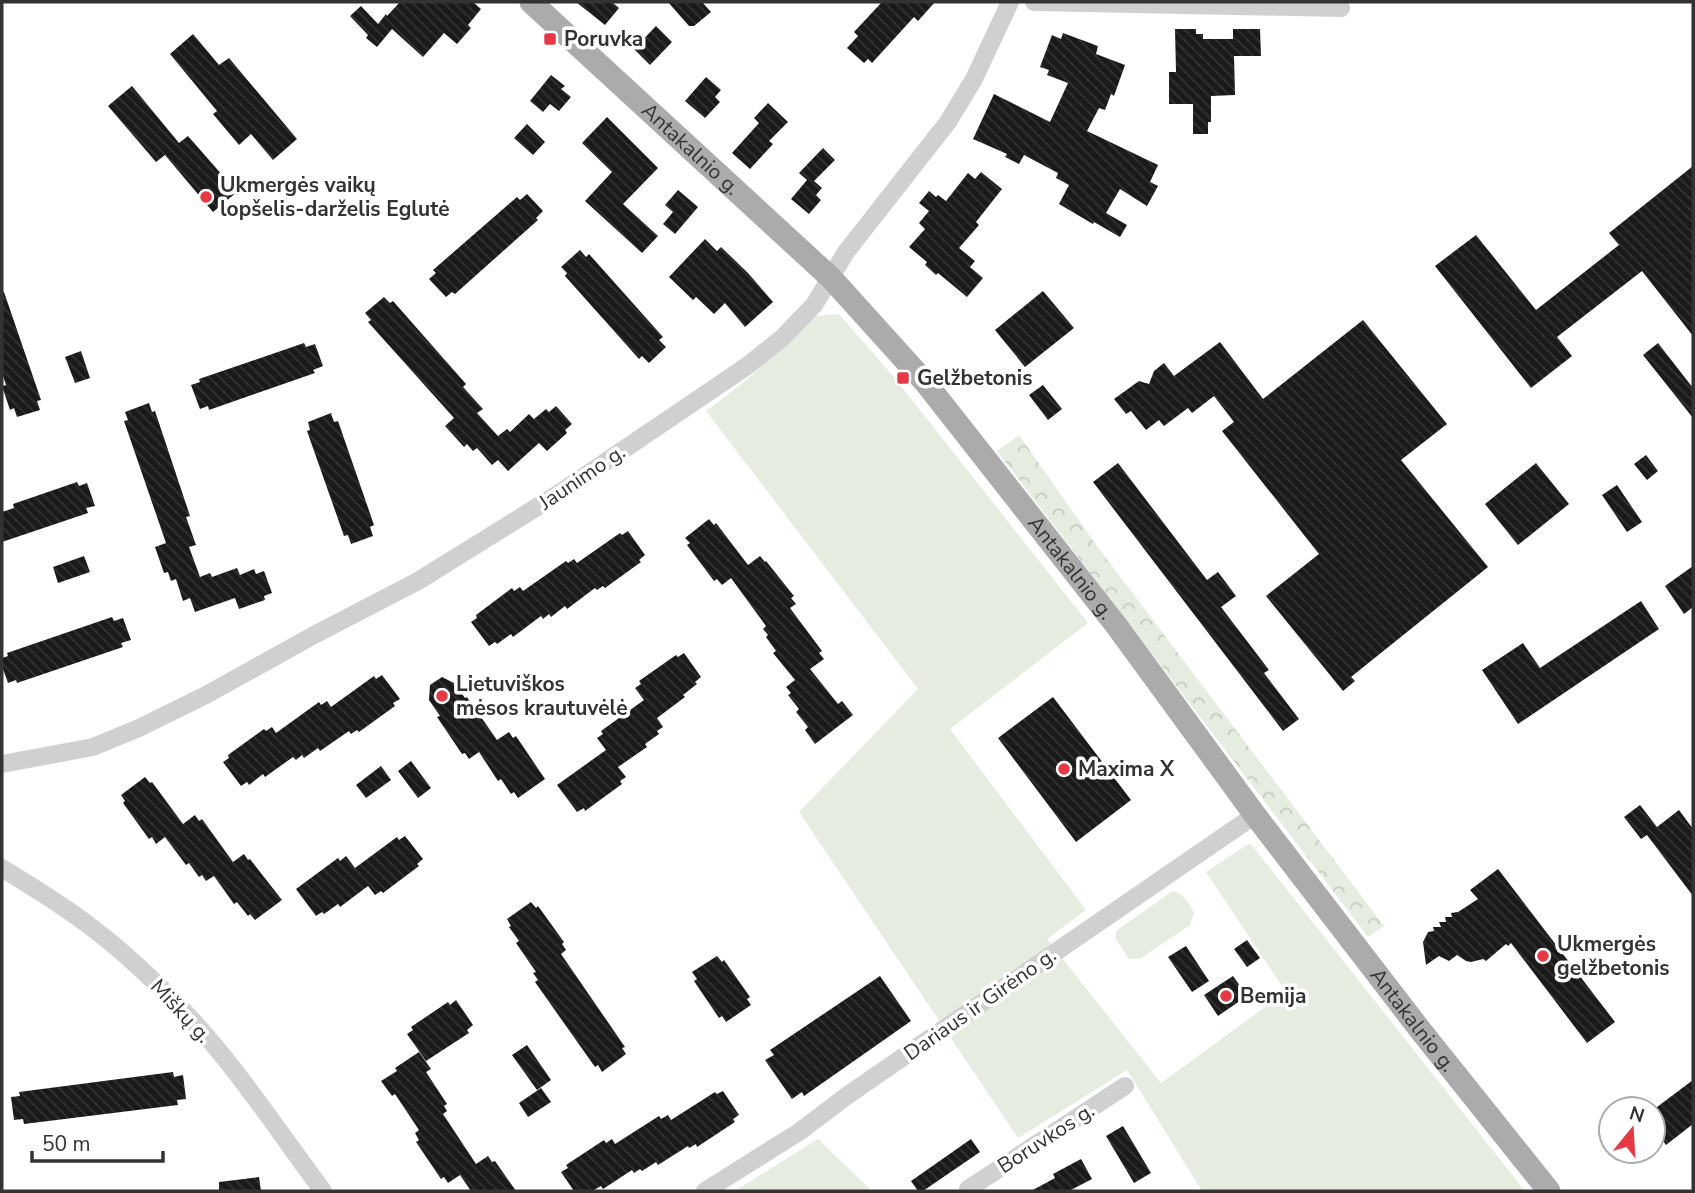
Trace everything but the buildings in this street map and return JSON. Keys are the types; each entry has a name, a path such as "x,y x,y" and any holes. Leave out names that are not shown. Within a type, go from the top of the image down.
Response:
{"main road":[{"name":"Antakalnio g.","path":"531,2 831,278 930,389 1116,625 1255,815 1549,1191"}],"street":[{"name":"Jaunimo g.","path":"2,765 93,747 206,695 418,581 558,494 747,366 782,338 814,305 846,252 948,122 974,79 1010,2"},
{"path":"1034,2 1341,8"},
{"name":"Dariaus ir Girėno g.","path":"705,1191 799,1132 893,1063 1255,815"},
{"name":"Miškų g.","path":"2,868 91,927 171,997 225,1060 323,1191"},
{"name":"Boruvkos g.","path":"970,1191 968,1189 1125,1086"}],"green space":[{"path":"839,314 893,376 1088,623 950,729 1086,910 1047,939 1161,1083 1286,992 1206,872 1250,843 1525,1191 1202,1191 1127,1070 1018,1138 799,812 918,689 706,411 744,382 816,316"},
{"path":"1019,435 1094,542 1384,926 1368,937 997,451"},
{"path":"1173,891 1188,902 1194,913 1190,925 1140,959 1129,959 1115,938 1117,930"},
{"path":"818,1139 872,1191 735,1191"}],"place":[{"name":"Poruvka","path":"550,39"},
{"name":"Ukmergės vaikų lopšelis-darželis Eglutė","path":"206,197"},
{"name":"Gelžbetonis","path":"903,378"},
{"name":"Lietuviškos mėsos krautuvėlė","path":"442,696"},
{"name":"Maxima X","path":"1064,769"},
{"name":"Ukmergės gelžbetonis","path":"1543,956"},
{"name":"Bemija","path":"1226,996"}]}
